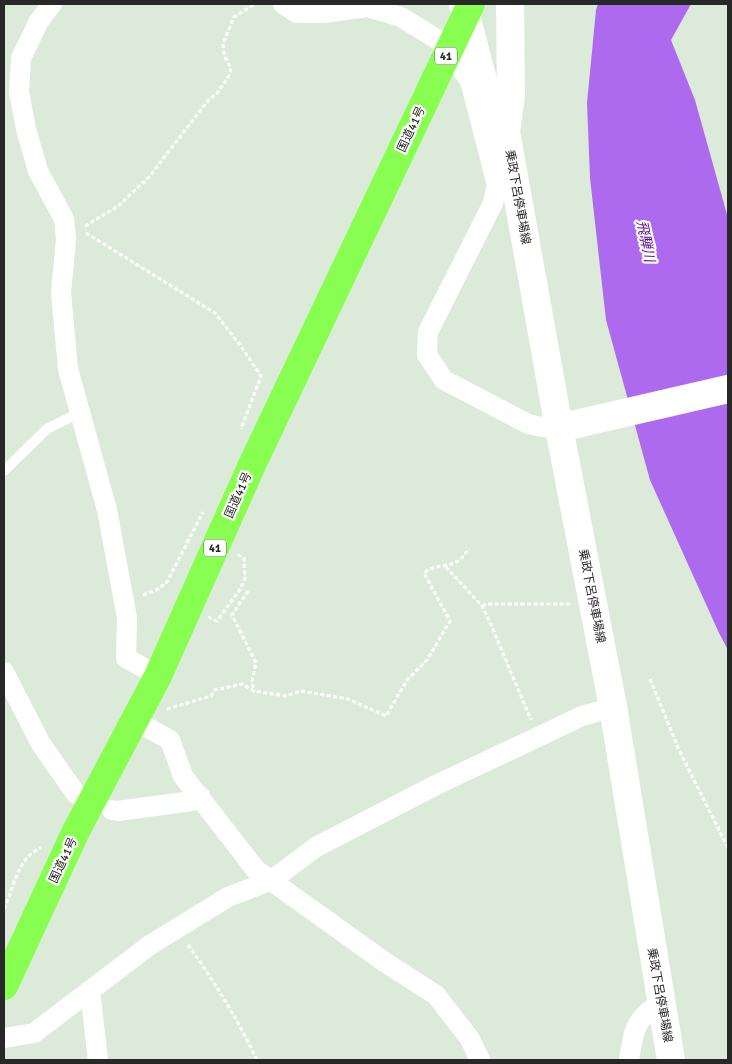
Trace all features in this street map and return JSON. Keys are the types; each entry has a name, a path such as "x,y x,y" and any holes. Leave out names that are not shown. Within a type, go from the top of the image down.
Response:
{"highway":[{"name":"国道41号","path":"4,986 76,831 158,676 251,467 471,4"}],"main road":[{"path":"464,4 488,99 506,132"},
{"path":"506,132 511,95 510,4"},
{"name":"乗政下呂停車場線","path":"506,132 559,428 613,707 671,1060"},
{"path":"559,428 728,389"}],"street":[{"path":"52,4 39,21 21,58 19,92 26,128 38,171 64,220 66,239 61,293 68,370 107,510 127,618 126,658 158,676"},
{"path":"283,4 297,13 322,13 367,7 401,17 443,43 470,81 497,185 493,203 428,332 427,355 444,380 528,424 559,428"},
{"path":"4,672 41,744 76,794"},
{"path":"4,1038 34,1033 150,945 228,897 272,880 316,847 436,785 582,716 613,707"},
{"path":"134,720 170,740 183,776 256,870 386,963 436,994 470,1039 480,1060"},
{"path":"112,810 118,812 192,801 200,796"},
{"path":"90,990 98,1060"},
{"path":"629,1060 637,1024 646,1012 661,1003"}],"lane":[{"path":"4,471 47,429 81,412"}],"path":[{"path":"240,429 261,376 215,313 80,229 117,207 149,177 210,98 216,95 230,74 231,68 224,56 223,44 230,26 234,17 255,4"},
{"path":"124,602 158,589 167,582 205,507"},
{"path":"164,710 211,696 215,690 242,684 254,691 286,696 310,692 348,698 386,716 407,680 427,660 450,621 424,573 430,568 446,566 462,559 467,551"},
{"path":"446,566 482,606 538,737"},
{"path":"248,591 232,615 256,663 252,681 254,691"},
{"path":"482,606 487,604 570,604 592,600"},
{"path":"650,679 679,750 728,848"},
{"path":"4,909 10,897 12,886 27,857 43,846"},
{"path":"176,929 207,971 242,1028 257,1060"}],"water":[{"name":"飛騨川","path":"598,4 691,4 671,40 695,100 728,218 728,650 650,480 606,320 590,178 587,103"}]}
